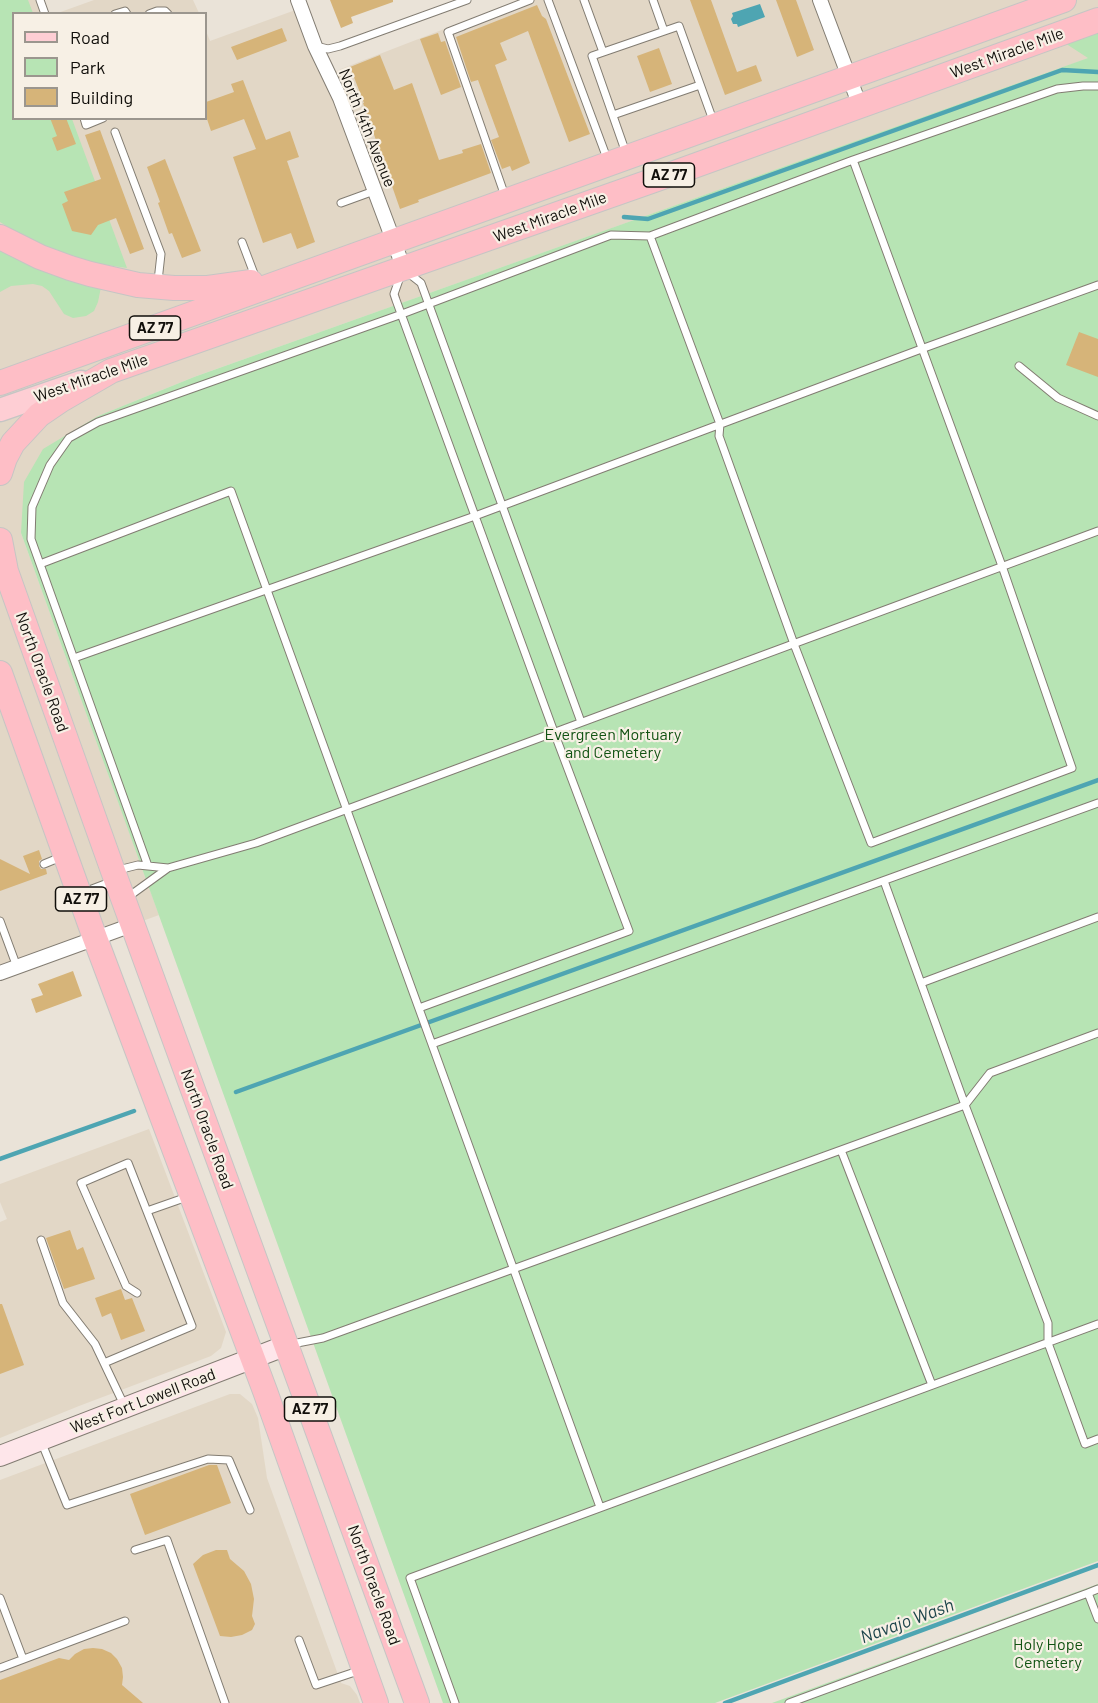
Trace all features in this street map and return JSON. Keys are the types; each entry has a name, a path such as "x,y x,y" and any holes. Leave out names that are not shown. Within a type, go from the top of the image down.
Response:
{"highway":[{"name":"West Miracle Mile","path":"0,384 1064,0"},
{"name":"West Miracle Mile","path":"111,371 404,269 1098,20"},
{"path":"0,237 40,257 80,271 158,287 208,288 309,272"},
{"name":"AZ 77","path":"0,473 13,443 39,415 111,371"},
{"name":"AZ 77","path":"0,540 3,562"},
{"name":"North Oracle Road","path":"3,562 132,925 417,1703"},
{"name":"AZ 77","path":"6,699 54,860 79,894 252,1359 376,1703"}],"main road":[{"name":"West Miracle Mile","path":"0,410 111,371"},
{"name":"West Fort Lowell Road","path":"0,1456 287,1345"}],"street":[{"name":"North 14th Avenue","path":"298,0 315,46 340,98 404,269"},
{"path":"820,0 860,106"},
{"path":"0,974 132,925"}],"lane":[{"path":"315,46 328,49 340,46 467,0"},
{"path":"506,201 448,32 530,0"},
{"path":"548,0 618,160"},
{"path":"584,0 603,52"},
{"path":"653,0 664,31"},
{"path":"618,160 613,115 592,56 603,52 679,26 715,125"},
{"path":"613,115 700,85"},
{"path":"147,866 31,539 32,507 50,465 69,438 98,422 402,314 611,236 650,236 854,160 1058,89 1098,86"},
{"path":"85,120 86,125 98,120"},
{"path":"115,132 161,254 158,287"},
{"path":"650,236 720,424 719,436 794,644 871,843 1050,777 1072,768 924,348 854,160"},
{"path":"341,203 374,190"},
{"path":"243,242 256,281"},
{"path":"419,1008 629,931 394,294 404,269 421,283 581,722"},
{"path":"74,658 476,516 1098,285"},
{"path":"1019,366 1058,398 1098,416"},
{"path":"40,564 231,491 600,1508"},
{"path":"79,894 256,843 1098,531"},
{"path":"432,1044 1098,803"},
{"path":"118,884 138,865 168,868"},
{"path":"884,881 965,1105 1048,1323 1048,1343 1085,1444 1098,1439"},
{"path":"921,983 1098,917"},
{"path":"0,921 17,967"},
{"path":"287,1345 323,1338 965,1105 990,1073 1098,1033"},
{"path":"842,1150 932,1385"},
{"path":"104,1363 192,1326 128,1163 81,1183 126,1286 137,1293"},
{"path":"147,1211 191,1195"},
{"path":"41,1240 63,1303 95,1344 125,1408"},
{"path":"455,1703 410,1578 1098,1324"},
{"path":"41,1441 67,1505 208,1459 229,1460 250,1510"},
{"path":"135,1550 167,1540 225,1703"},
{"path":"789,1703 1098,1589"},
{"path":"1089,1593 1098,1619"},
{"path":"0,1598 23,1659"},
{"path":"0,1668 125,1621"},
{"path":"299,1640 316,1685 363,1669"}],"shaded area":[{"path":"0,0 40,0 45,12 12,12 12,120 207,120 207,34 210,41 301,8 329,76 341,69 519,0 1098,0 1098,20 1089,58 194,377 98,416 21,533 159,915 0,973"},
{"path":"94,0 193,0 199,12 61,12"},
{"path":"149,1129 226,1332 221,1348 211,1356 0,1438 0,1222 7,1219 0,1202 0,1184"},
{"path":"230,1394 240,1394 252,1404 258,1418 267,1478 341,1683 350,1686 360,1703 0,1703 0,1480"}],"green space":[{"path":"0,0 28,0 33,12 12,12 12,120 72,120 127,268 93,263 41,247 0,222"},
{"name":"Evergreen Mortuary and Cemetery","path":"1098,20 1098,1561 715,1703 443,1703 21,533 24,482 43,449 98,416 194,377 1088,58 1054,36"},
{"path":"0,248 101,287 94,311 86,316 73,318 64,314 49,291 33,284 11,286 0,292"},
{"name":"Holy Hope Cemetery","path":"1098,1584 1098,1703 772,1703"}],"water":[{"path":"760,4 765,17 738,27 737,24 733,24 732,13"}],"building":[{"path":"330,0 393,0 393,2 351,17 353,23 341,28"},
{"path":"690,0 711,0 737,72 756,65 762,81 725,95"},
{"path":"776,0 796,0 814,50 797,57"},
{"path":"537,5 546,19 590,134 569,142 528,31 500,43 507,60 495,65 530,163 512,171 510,166 502,169 491,140 499,137 478,80 471,82 456,37"},
{"path":"282,28 287,41 237,60 231,47"},
{"path":"438,33 441,42 445,41 461,87 441,95 420,39"},
{"path":"659,48 672,84 650,92 637,56"},
{"path":"380,55 394,90 412,83 439,160 463,153 462,150 481,144 491,173 400,209 350,67"},
{"path":"243,80 266,140 290,131 299,157 287,161 315,242 297,249 291,233 263,243 233,157 256,149 244,119 211,131 207,119 207,102 234,92 231,84"},
{"path":"51,120 67,120 76,144 57,151 52,138 57,136"},
{"path":"100,130 144,249 130,254 116,218 98,225 91,235 72,231 62,204 68,201 64,192 101,179 85,135"},
{"path":"165,159 201,251 182,258 172,233 169,234 147,167"},
{"path":"1079,332 1098,339 1098,377 1066,365"},
{"path":"39,850 42,859 39,861 39,866 41,869 46,869 47,874 0,891 0,859 30,874 23,856"},
{"path":"73,971 82,996 36,1013 31,999 43,995 38,984"},
{"path":"70,1230 77,1250 83,1247 95,1279 64,1289 46,1238"},
{"path":"121,1289 125,1300 132,1298 145,1331 121,1340 111,1313 102,1317 95,1298"},
{"path":"0,1304 2,1304 24,1365 0,1374"},
{"path":"209,1465 217,1465 231,1503 145,1535 130,1494"},
{"path":"216,1550 227,1550 230,1559 244,1571 251,1584 254,1599 252,1616 255,1624 252,1630 242,1635 220,1636 193,1564 203,1555"},
{"path":"93,1648 111,1653 117,1659 122,1668 122,1685 143,1703 0,1703 0,1680 59,1658 69,1660 84,1649"}],"waterway":[{"path":"624,217 648,219 1062,70 1098,72"},
{"path":"236,1092 1098,780"},
{"path":"0,1159 134,1111"},
{"name":"Navajo Wash","path":"725,1703 1098,1565"}]}
